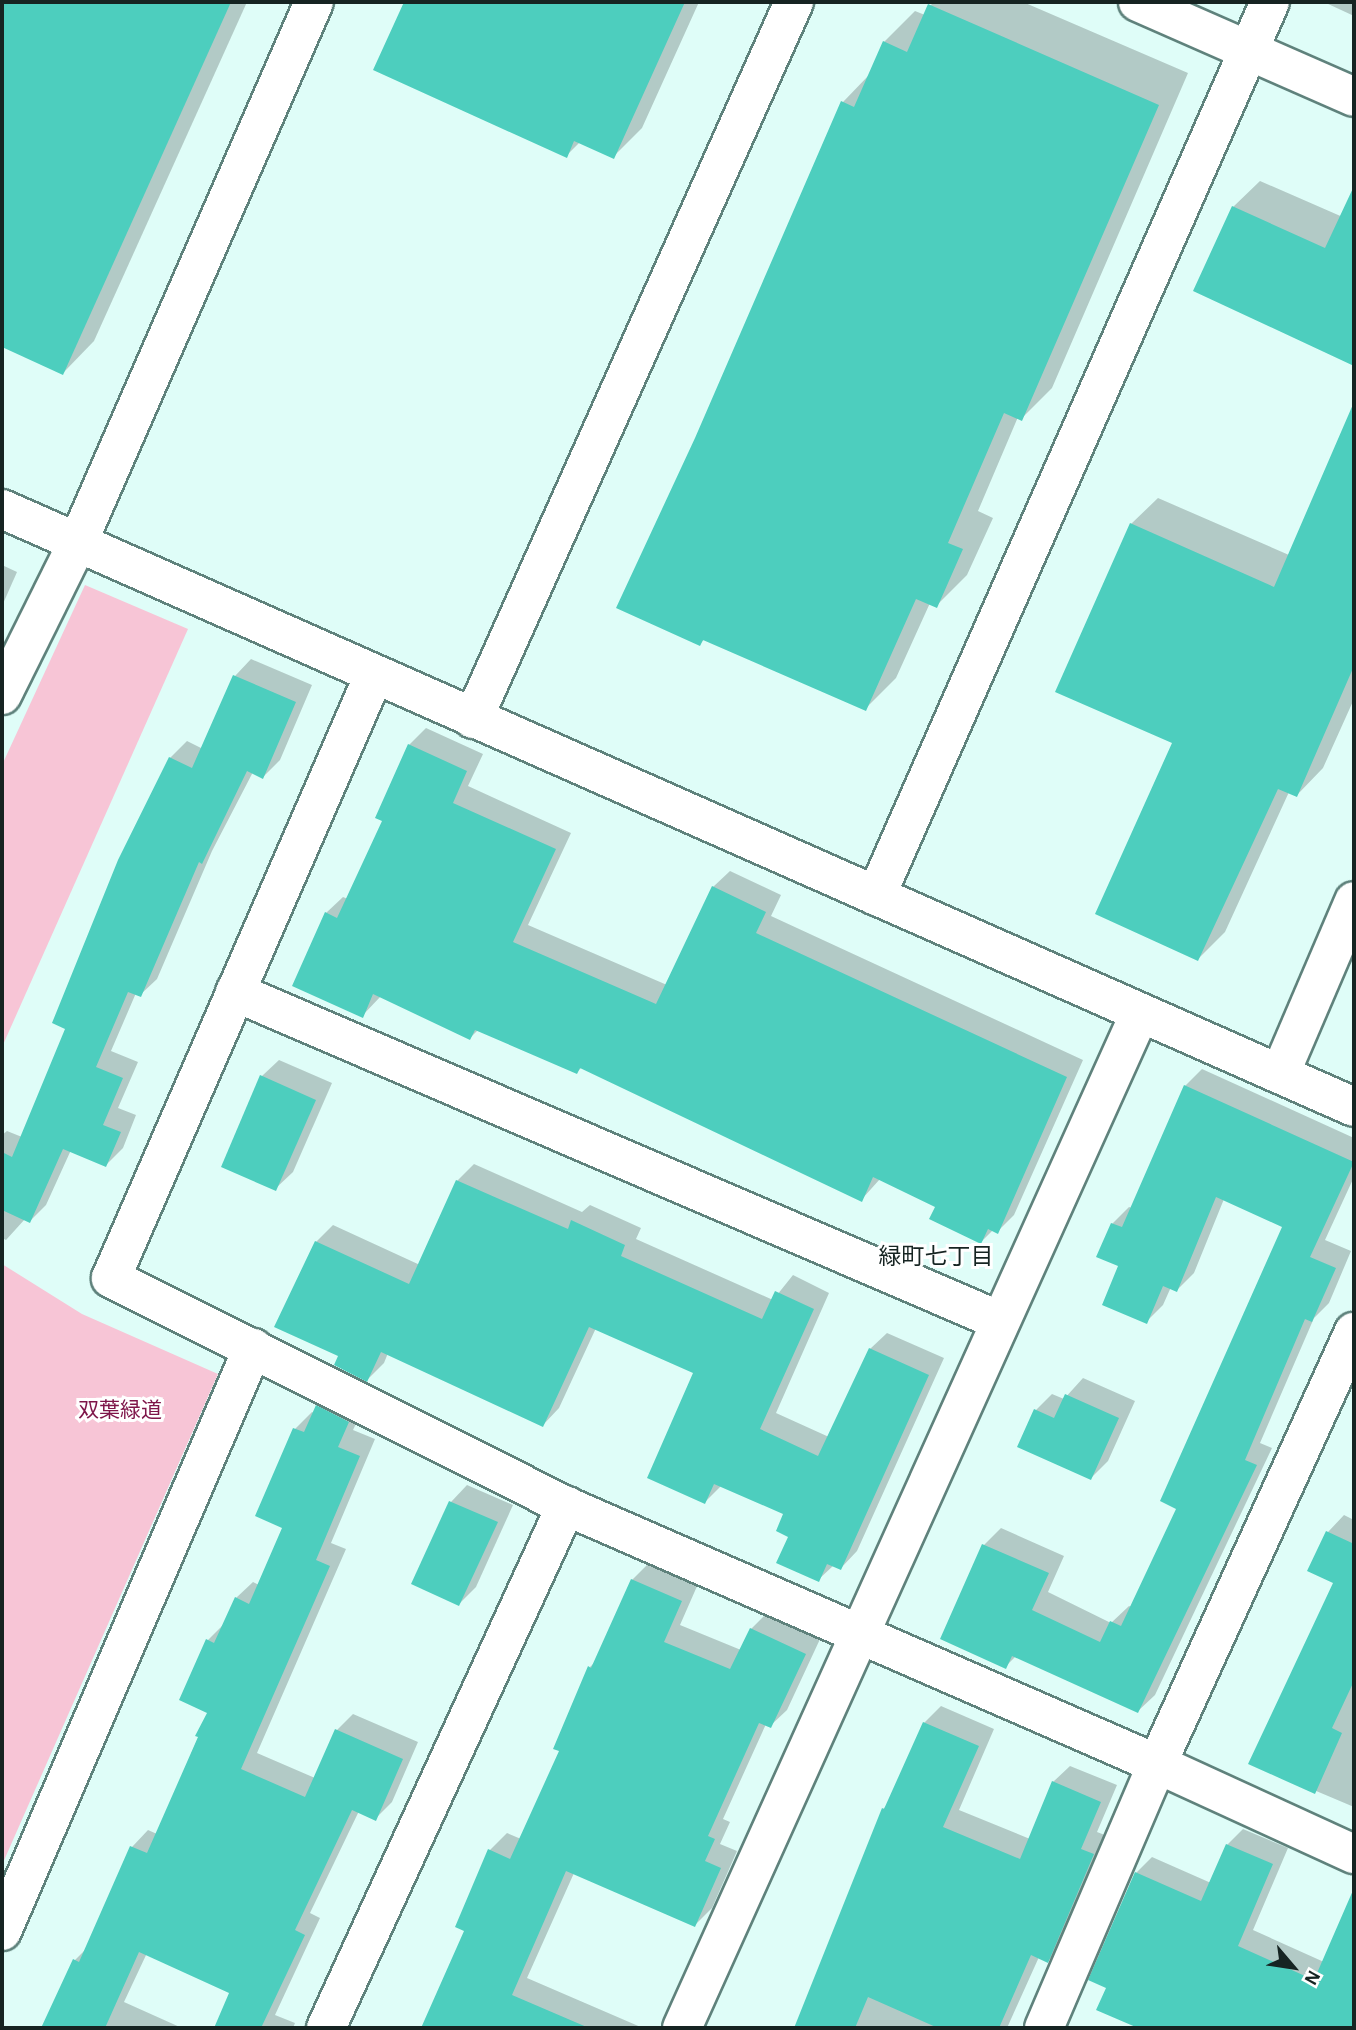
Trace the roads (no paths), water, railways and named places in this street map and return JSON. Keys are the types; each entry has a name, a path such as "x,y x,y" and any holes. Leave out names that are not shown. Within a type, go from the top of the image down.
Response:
{"street":[{"path":"2,695 78,542 314,2"},
{"path":"473,719 794,2"},
{"path":"1138,2 1354,97"},
{"path":"876,896 1270,2"},
{"path":"2,509 374,676 1354,1107"},
{"path":"374,676 111,1278 566,1506 1157,1764 1354,1854"},
{"path":"1280,1074 1354,901"},
{"path":"235,992 1000,1321"},
{"path":"681,2028 1140,1013"},
{"path":"1044,2028 1157,1764 1354,1332"},
{"path":"2,1931 253,1348"},
{"path":"326,2028 566,1506"}],"district":[{"name":"緑町七丁目","path":"936,1258"}],"park label":[{"name":"双葉緑道","path":"120,1411"}]}
